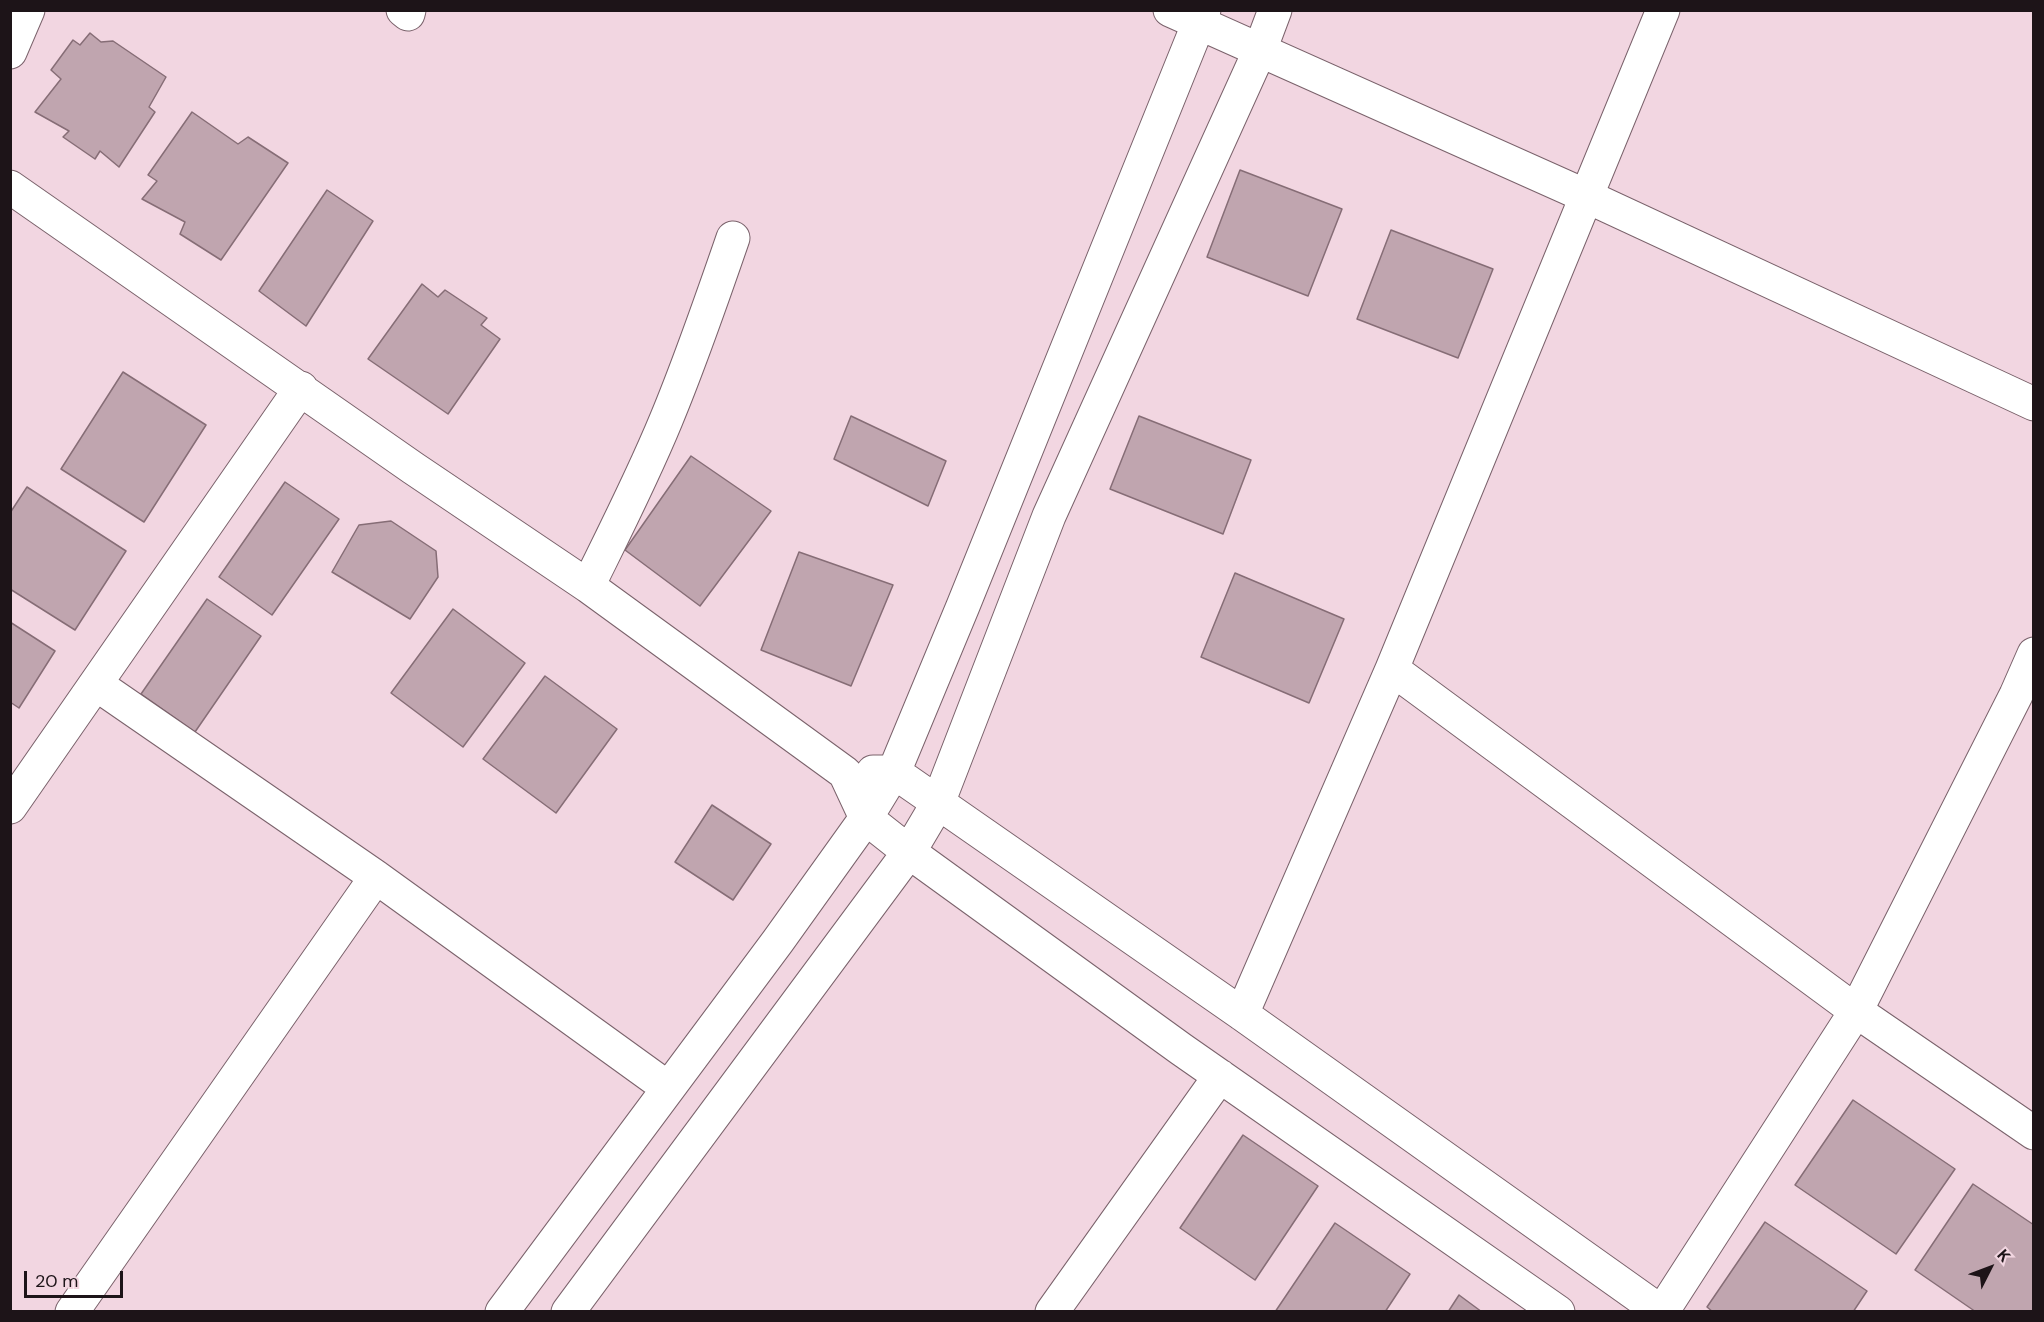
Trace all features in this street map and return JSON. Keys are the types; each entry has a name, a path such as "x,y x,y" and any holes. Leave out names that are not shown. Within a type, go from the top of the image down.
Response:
{"street":[{"path":"10,52 28,10"},
{"path":"403,10 408,14 409,10"},
{"path":"568,1311 909,852 938,803 1049,516 1260,50 1275,10"},
{"path":"1242,1014 1392,669 1663,10"},
{"path":"502,1311 778,941 866,818 894,772 963,606 1191,15 1260,50 1586,196 2034,404"},
{"path":"10,187 413,468 588,586 845,772 866,818 909,852 1220,1076 1558,1311"},
{"path":"588,586 629,504 666,421 702,330 733,238"},
{"path":"10,807 301,388"},
{"path":"845,772 894,772 1242,1014 1661,1311 1856,1011 2025,701 2034,654"},
{"path":"1392,669 1856,1011 2034,1133"},
{"path":"96,684 376,878 668,1088"},
{"path":"72,1311 376,878"},
{"path":"1052,1311 1220,1076"}],"building":[{"path":"90,33 101,42 113,41 166,77 149,107 155,112 119,167 100,151 95,159 63,137 69,131 35,112 61,79 51,70 73,40 80,45"},
{"path":"192,112 238,144 248,137 288,163 221,260 180,234 185,222 142,199 157,181 148,175"},
{"path":"1240,170 1342,209 1308,296 1207,257"},
{"path":"327,190 373,221 306,326 259,291"},
{"path":"1391,230 1493,269 1458,358 1357,319"},
{"path":"422,284 438,297 445,290 487,318 481,325 500,339 448,414 368,359"},
{"path":"123,372 206,425 144,522 61,469"},
{"path":"851,416 946,461 928,506 834,459"},
{"path":"1139,416 1251,460 1223,534 1110,489"},
{"path":"691,456 771,511 700,606 625,550"},
{"path":"285,482 339,519 272,615 219,577"},
{"path":"27,487 126,551 75,630 10,589 10,513"},
{"path":"391,521 436,551 438,577 410,619 332,572 359,525"},
{"path":"799,552 893,585 851,686 761,650"},
{"path":"1235,573 1344,619 1309,703 1201,657"},
{"path":"207,599 261,636 195,732 141,694"},
{"path":"453,609 525,663 463,747 391,693"},
{"path":"10,622 55,651 19,708 10,702"},
{"path":"545,676 617,729 556,813 483,759"},
{"path":"712,805 771,844 733,900 675,862"},
{"path":"1853,1100 1955,1169 1896,1254 1795,1185"},
{"path":"1243,1135 1318,1186 1255,1280 1180,1228"},
{"path":"1973,1184 2034,1225 2034,1312 1976,1312 1915,1270"},
{"path":"1765,1222 1867,1291 1853,1312 1713,1312 1707,1307"},
{"path":"1335,1223 1410,1274 1385,1312 1275,1312"},
{"path":"1459,1295 1482,1312 1448,1312"}]}
